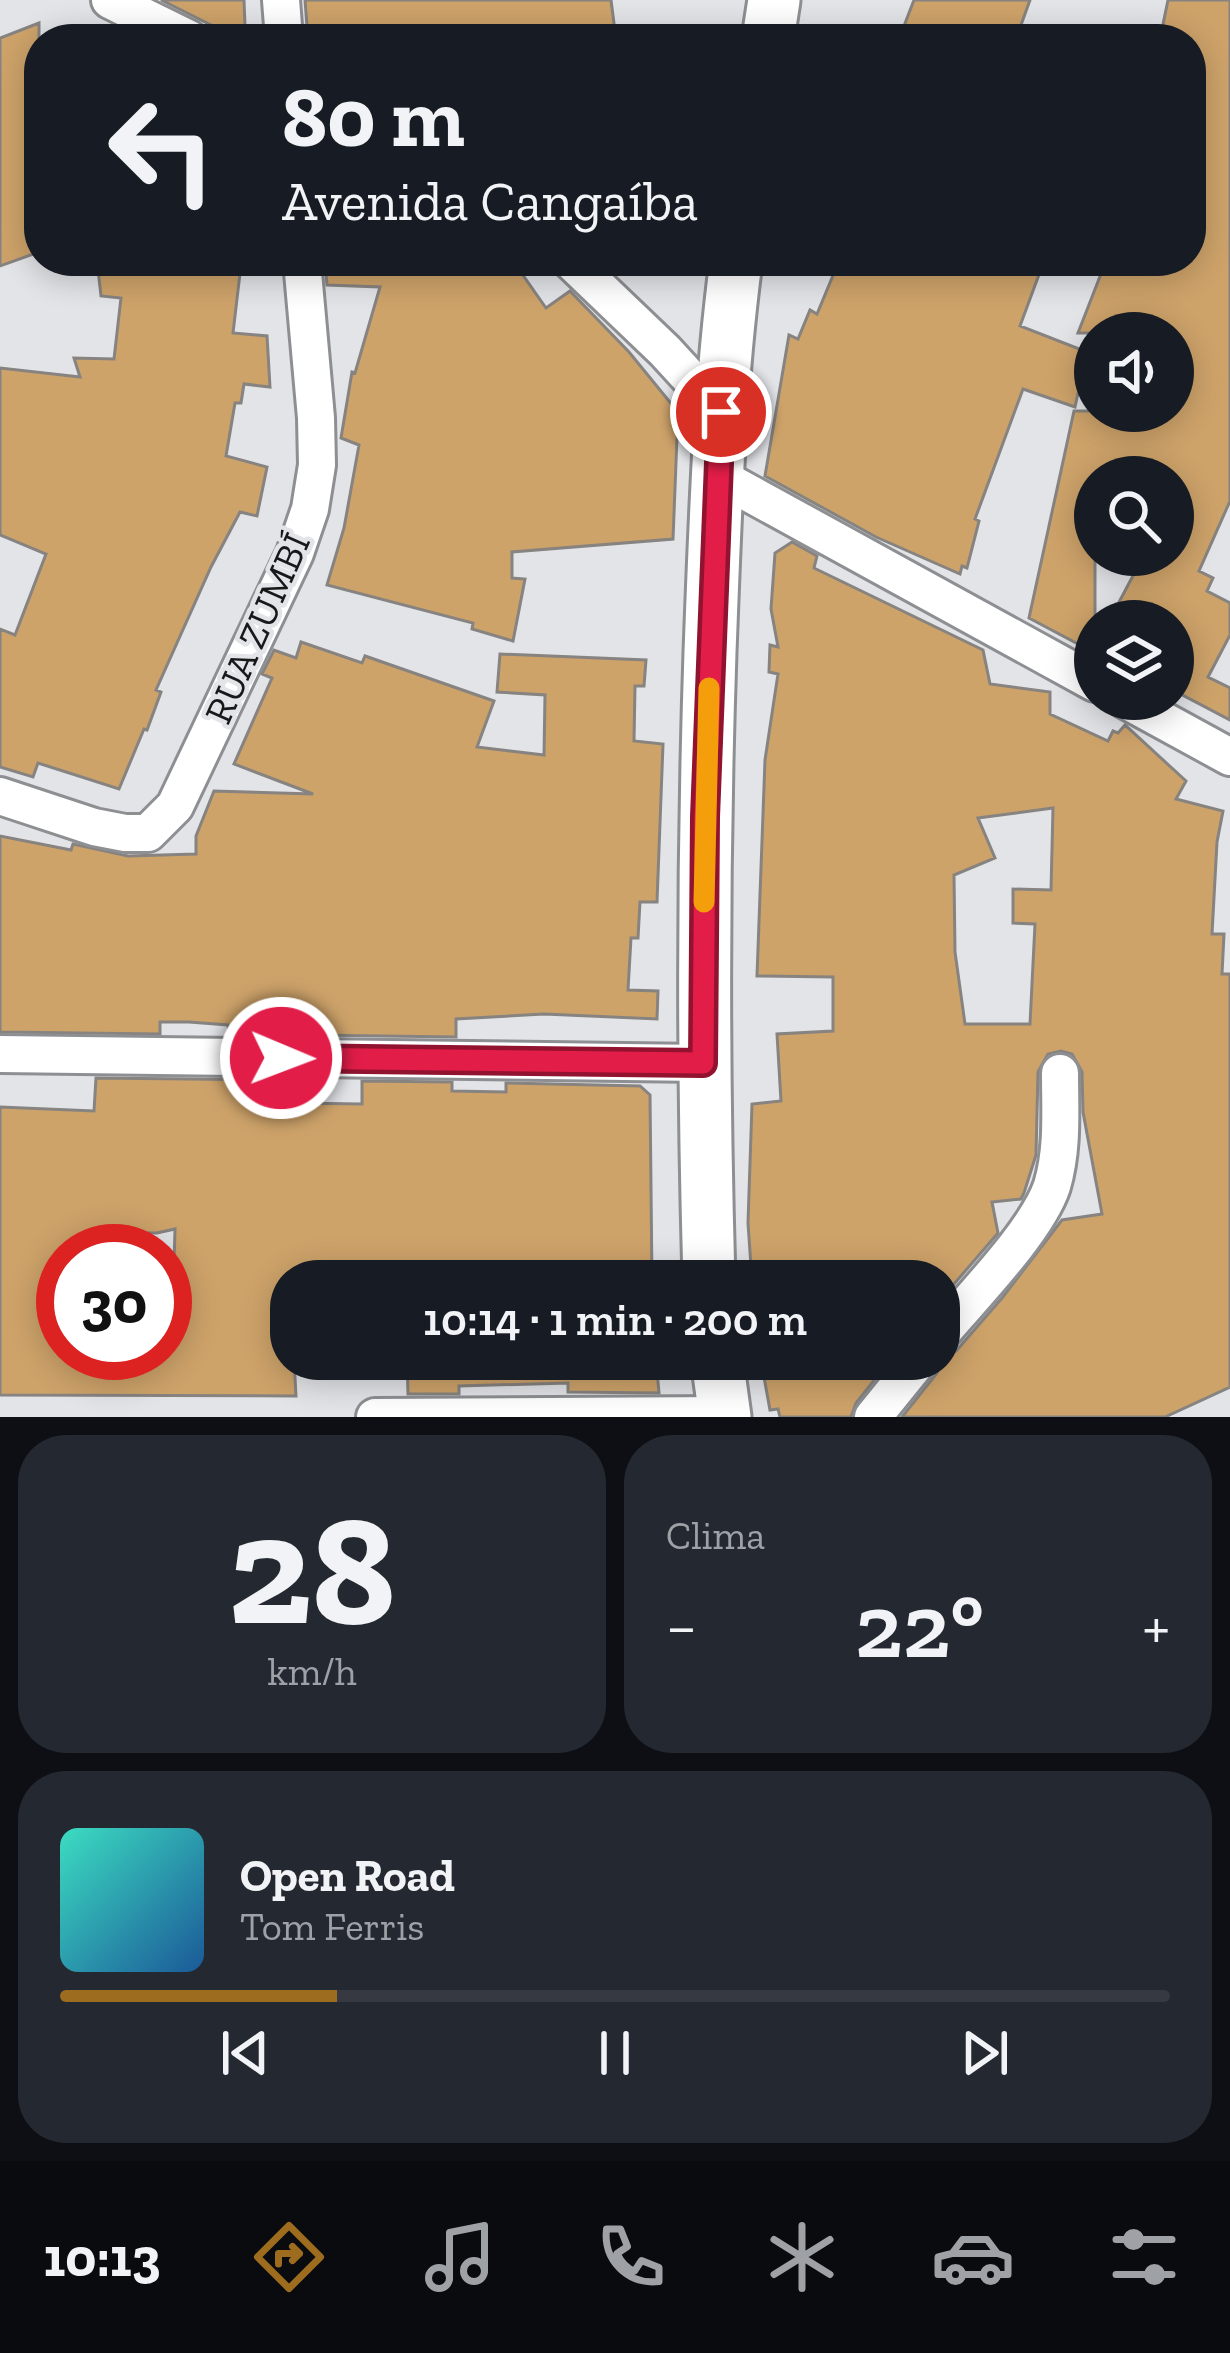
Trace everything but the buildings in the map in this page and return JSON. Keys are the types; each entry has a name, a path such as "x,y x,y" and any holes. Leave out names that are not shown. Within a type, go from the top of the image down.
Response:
{"main road":[{"path":"708,1260 703,1063 705,817 716,475 735,276"},
{"path":"720,1380 724,1416"}],"street":[{"path":"110,0 159,24"},
{"name":"RUA ZUMBÍ","path":"0,796 124,833 148,832 175,806 295,553 310,509 317,465 316,418 303,276"},
{"path":"587,276 721,412"},
{"path":"716,475 1074,671"},
{"path":"1162,720 1230,757"},
{"path":"0,1054 703,1063"},
{"path":"960,1311 1030,1226 1051,1190 1060,1150 1060,1073"},
{"path":"873,1417 903,1380"},
{"path":"375,1417 724,1416"}],"slow traffic":[{"path":"704,902 709,688"}],"route":[{"path":"281,1058 703,1063 705,817 721,412"}]}
